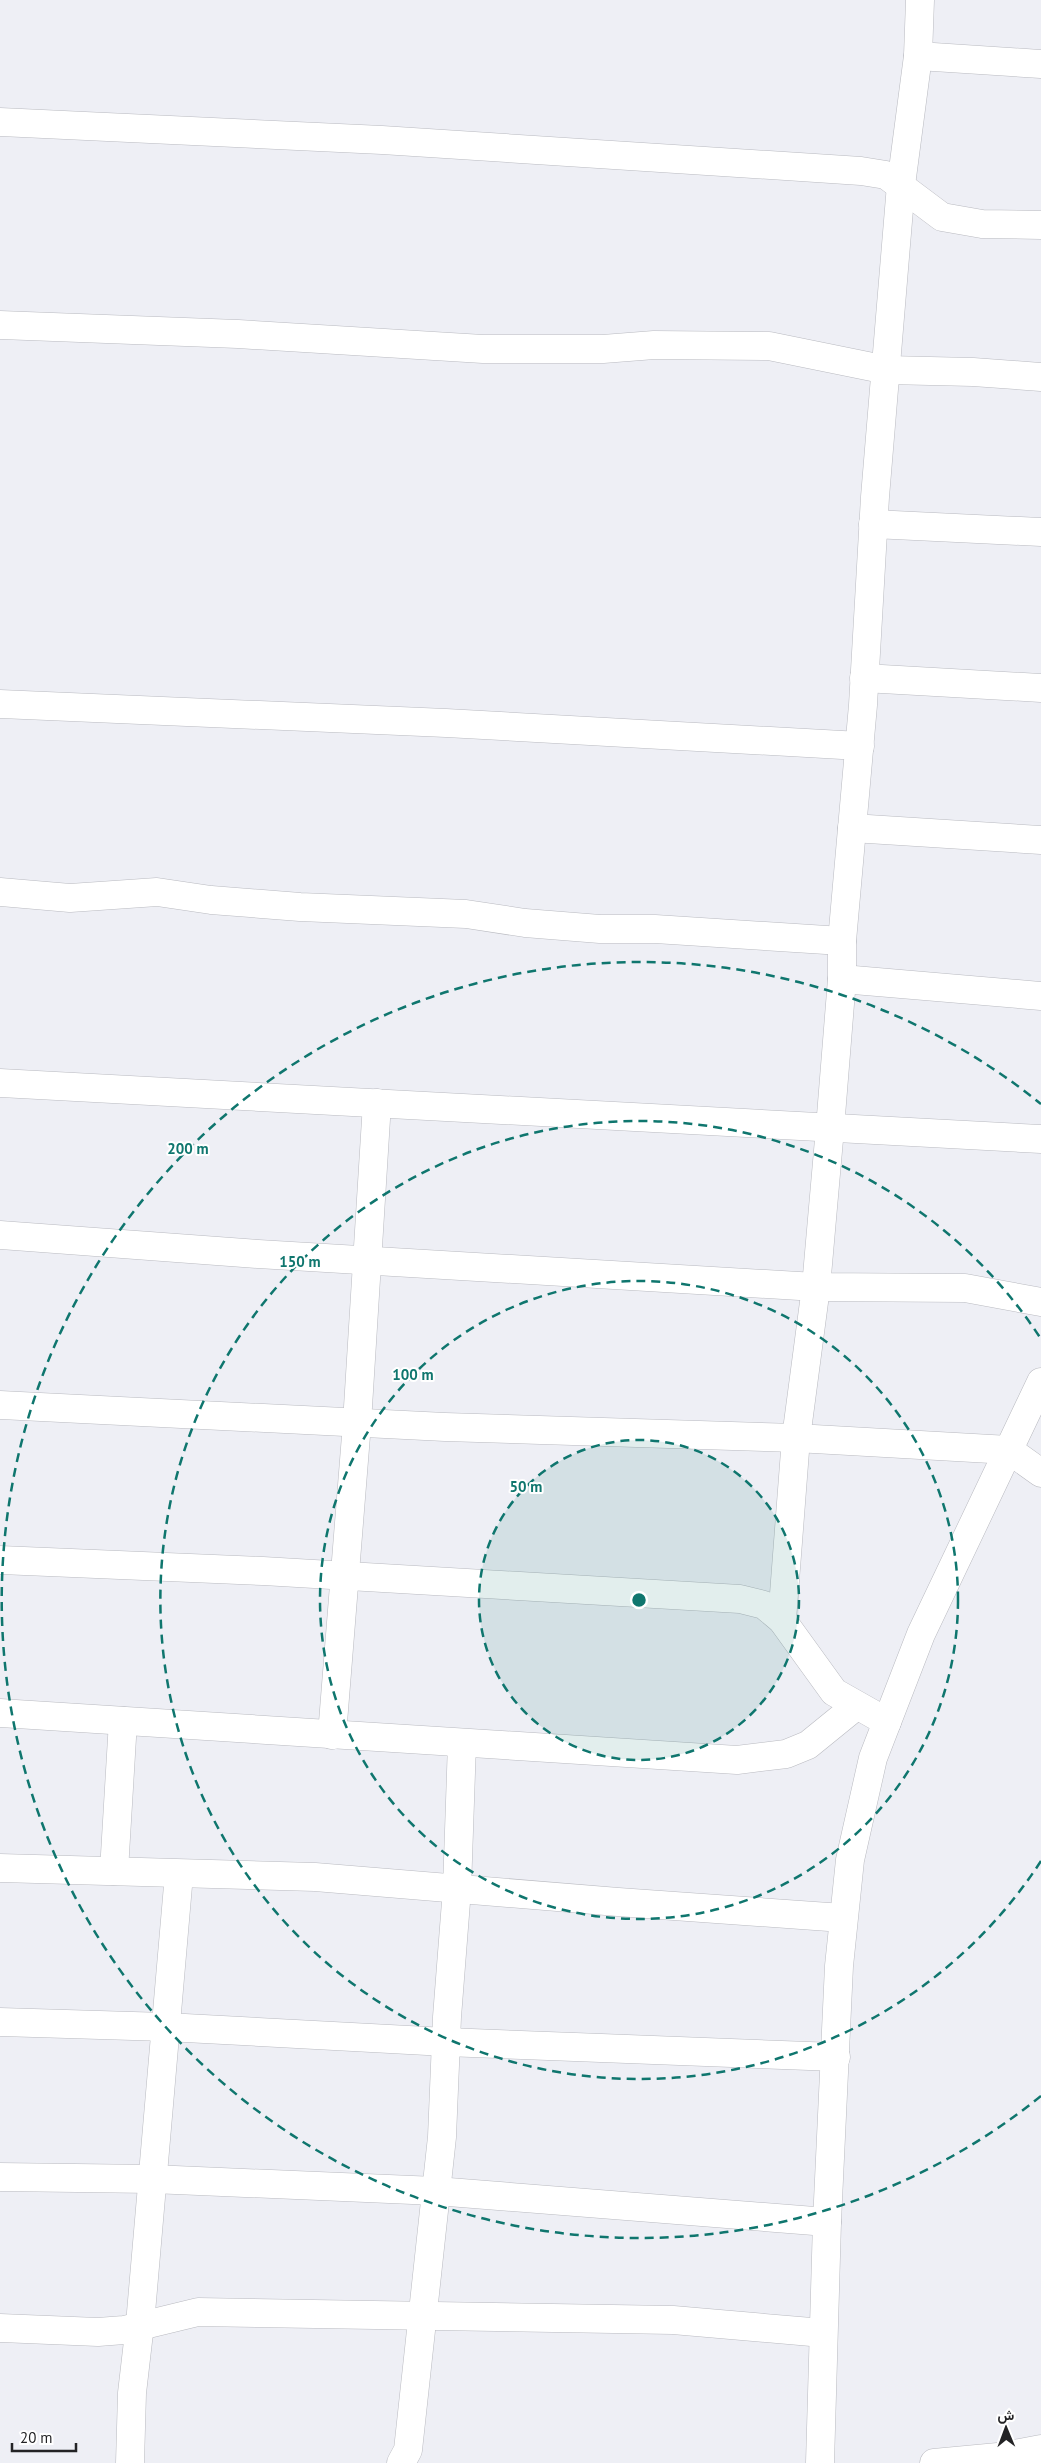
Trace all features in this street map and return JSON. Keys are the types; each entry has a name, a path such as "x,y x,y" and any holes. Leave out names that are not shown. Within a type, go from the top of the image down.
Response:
{"street":[{"path":"782,1620 796,1438 816,1287 830,1128 842,979 842,940 860,746 873,524 887,370 900,185 918,56 920,0"},
{"path":"918,56 1041,64"},
{"path":"0,122 392,140 659,156 860,171 886,175 942,217 982,224 1041,225"},
{"path":"0,325 228,333 483,349 603,349 654,345 769,346 887,370 1041,377"},
{"path":"873,524 1041,532"},
{"path":"864,678 1041,688"},
{"path":"0,704 446,722 860,746"},
{"path":"852,828 1041,840"},
{"path":"0,898 70,898 157,892 212,900 300,907 466,914 533,924 600,929 655,929 842,940"},
{"path":"842,979 1041,996"},
{"path":"0,1083 1041,1139"},
{"path":"332,1735 356,1423 377,1103"},
{"path":"0,1235 258,1254 816,1287 965,1288 1041,1302"},
{"path":"820,2463 827,2222 839,1966 850,1860 873,1758 921,1634 1041,1382"},
{"path":"0,1406 356,1423 796,1438 1009,1450 1041,1473"},
{"path":"0,1560 344,1576 740,1599 764,1605 782,1620 834,1692 887,1722"},
{"path":"0,1713 737,1760 786,1754 808,1745 856,1706"},
{"path":"114,1871 123,1721"},
{"path":"402,2463 408,2450 442,2137 446,2042 457,1889 462,1743"},
{"path":"0,1868 315,1877 844,1918"},
{"path":"130,2463 132,2393 140,2324 179,1874"},
{"path":"0,2022 166,2027 446,2042 836,2056"},
{"path":"0,2177 152,2179 436,2191 827,2222"},
{"path":"0,2328 98,2332 124,2330 140,2324 198,2312 674,2320 823,2333"},
{"path":"934,2463 998,2457 1041,2449"}]}
